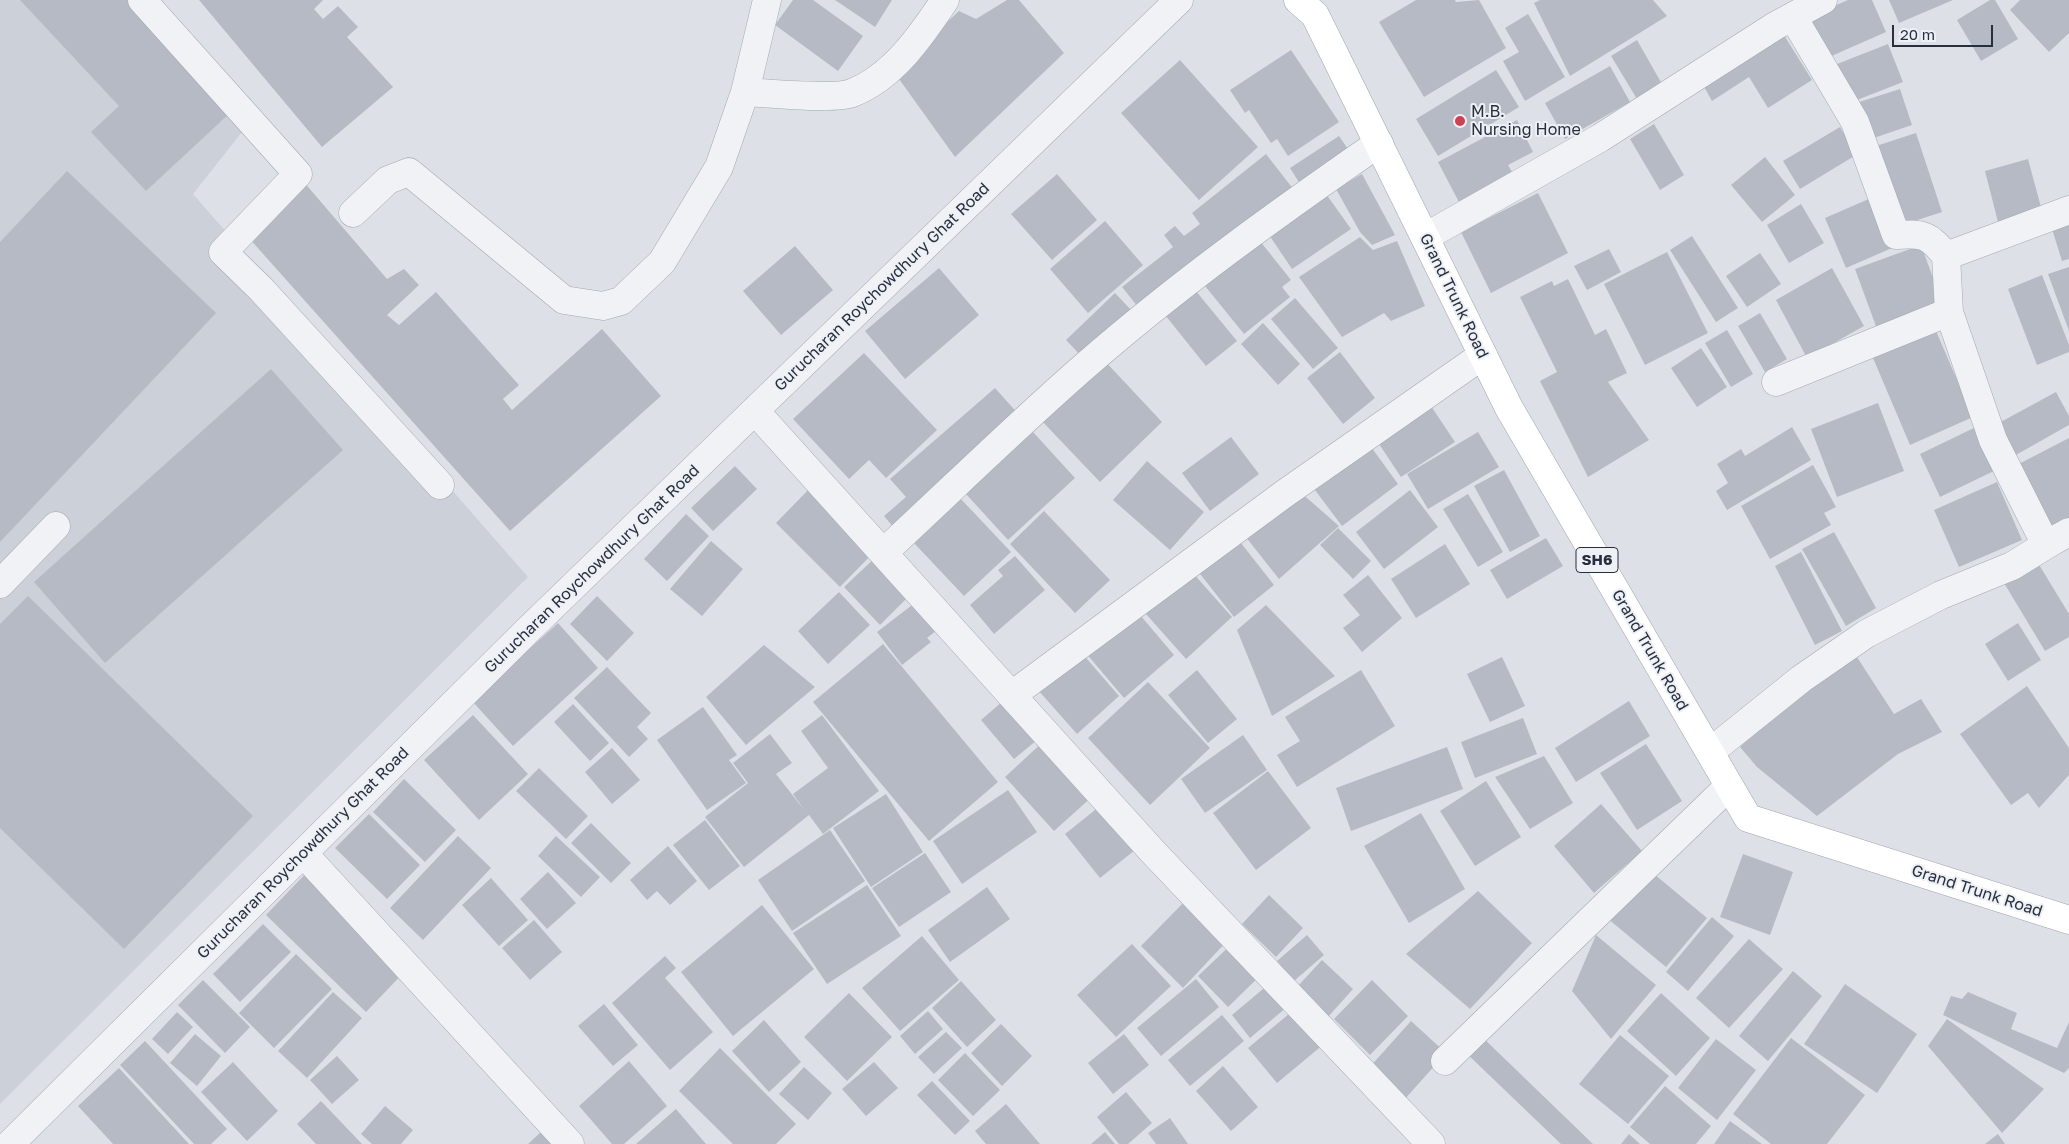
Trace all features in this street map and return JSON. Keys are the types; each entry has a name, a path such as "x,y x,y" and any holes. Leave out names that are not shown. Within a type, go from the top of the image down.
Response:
{"main road":[{"name":"Grand Trunk Road","path":"1298,0 1315,15 1509,408 1748,818 2069,920"}],"street":[{"path":"142,0 298,174 223,252 261,289 440,485"},
{"path":"353,213 388,180 409,172 564,300 603,306 621,301 662,262 720,166 745,92 767,0"},
{"path":"745,92 822,96 851,94 891,70 928,26 945,0"},
{"name":"Gurucharan Roychowdhury Ghat Road","path":"10,1144 527,631 1179,0"},
{"path":"1425,237 1600,138 1673,90 1823,0"},
{"path":"1793,17 1855,122 1896,236 1913,234 1932,239 1946,256 1948,312 1993,440 2046,546"},
{"path":"884,552 1086,365 1191,279 1304,195 1379,143"},
{"path":"1946,256 2069,210"},
{"path":"1776,382 1948,312"},
{"path":"1012,695 1284,494 1483,355"},
{"path":"755,410 1153,852 1431,1144"},
{"path":"0,584 56,526"},
{"path":"1710,752 1801,679 1866,634 1941,595 2012,566 2069,532"},
{"path":"1445,1061 1729,786"},
{"path":"303,853 570,1144"}],"shaded area":[{"path":"0,0 143,0 253,118 193,194 528,577 0,1104"}],"building":[{"path":"20,0 127,0 231,112 146,191 91,132 119,106"},
{"path":"199,0 323,0 314,9 323,19 338,6 358,27 347,37 393,87 322,147"},
{"path":"793,0 813,0 863,36 838,71 775,25"},
{"path":"835,0 892,0 875,27"},
{"path":"1007,0 1019,0 1064,53 955,157 894,72 959,11 976,19"},
{"path":"1416,0 1455,0 1456,2 1479,0 1506,48 1424,97 1379,22"},
{"path":"1540,0 1653,0 1667,16 1570,76 1534,3"},
{"path":"1848,0 1872,0 1886,32 1827,58 1809,17"},
{"path":"1889,0 1953,0 1899,23"},
{"path":"1990,0 1995,0 2018,39 1981,61 1957,20"},
{"path":"2020,0 2069,0 2069,33 2049,52 2010,10"},
{"path":"1528,14 1565,77 1525,101 1503,61 1519,52 1505,28"},
{"path":"1782,32 1812,80 1768,108 1749,77 1712,101 1702,83"},
{"path":"1637,40 1662,84 1637,99 1611,56"},
{"path":"1888,44 1903,82 1852,102 1837,64"},
{"path":"1291,50 1339,122 1288,156 1277,139 1271,143 1249,110 1245,113 1230,90"},
{"path":"1180,60 1258,147 1199,200 1121,113"},
{"path":"1610,66 1630,102 1565,139 1545,103"},
{"path":"1496,70 1519,107 1438,156 1416,119"},
{"path":"1900,89 1912,125 1868,140 1856,103"},
{"path":"1517,120 1533,152 1508,165 1515,177 1461,206 1438,162"},
{"path":"1654,124 1684,175 1660,190 1630,139"},
{"path":"1840,127 1856,155 1800,189 1783,161"},
{"path":"1916,133 1942,212 1902,225 1876,146"},
{"path":"1339,136 1352,155 1302,187 1290,168"},
{"path":"1266,154 1294,190 1142,312 1122,287 1173,247 1164,235 1175,226 1184,236 1200,224 1192,213"},
{"path":"1765,157 1795,195 1762,222 1731,185"},
{"path":"2028,159 2042,211 1998,222 1985,171"},
{"path":"67,171 216,313 0,542 0,242"},
{"path":"1057,174 1097,220 1052,260 1011,214"},
{"path":"1362,174 1395,235 1372,245 1360,232 1336,189"},
{"path":"303,181 387,279 404,269 419,285 387,315 399,325 436,292 519,385 503,399 512,410 602,329 661,396 510,531 248,237"},
{"path":"1324,191 1351,229 1292,269 1267,232"},
{"path":"1538,193 1568,253 1491,293 1461,232"},
{"path":"1871,198 1892,248 1846,268 1825,218"},
{"path":"1801,204 1824,243 1789,263 1767,225"},
{"path":"1105,221 1143,265 1088,313 1050,269"},
{"path":"2069,224 2069,259 2062,261 2052,229"},
{"path":"1256,236 1291,280 1282,287 1290,297 1244,334 1201,281"},
{"path":"1692,236 1738,308 1716,322 1670,250"},
{"path":"1360,237 1373,250 1397,241 1425,306 1391,321 1384,313 1342,337 1299,277"},
{"path":"1921,245 1943,305 1877,329 1855,269"},
{"path":"795,246 833,290 781,335 743,291"},
{"path":"1609,249 1621,272 1587,290 1574,266"},
{"path":"1667,252 1708,333 1645,365 1604,284"},
{"path":"1760,253 1781,284 1747,307 1726,276"},
{"path":"2069,267 2069,331 2048,274"},
{"path":"939,268 979,315 905,379 865,331"},
{"path":"1832,268 1864,326 1807,358 1776,300"},
{"path":"2042,275 2069,345 2069,352 2037,365 2008,289"},
{"path":"1568,279 1595,335 1606,329 1627,373 1608,382 1649,440 1588,477 1540,381 1557,372 1520,297 1552,281 1554,286"},
{"path":"1191,285 1237,341 1206,366 1161,310"},
{"path":"1115,293 1134,313 1085,360 1066,340"},
{"path":"1295,298 1338,348 1313,369 1271,319"},
{"path":"1760,313 1787,359 1765,372 1738,326"},
{"path":"1263,323 1300,364 1278,385 1241,344"},
{"path":"1727,330 1753,374 1731,387 1705,343"},
{"path":"1936,331 1973,417 1910,445 1873,358"},
{"path":"1701,348 1727,387 1697,407 1671,368"},
{"path":"1340,352 1375,398 1343,424 1307,378"},
{"path":"864,353 937,430 886,478 869,460 849,479 793,419"},
{"path":"1103,359 1162,422 1100,482 1040,419"},
{"path":"271,369 343,450 105,663 34,582"},
{"path":"995,388 1021,417 894,528 884,516 906,497 890,479"},
{"path":"2056,392 2069,416 2069,425 2014,456 1997,424"},
{"path":"1427,400 1455,442 1401,477 1373,435"},
{"path":"1878,403 1904,471 1837,497 1811,429"},
{"path":"1792,427 1811,460 1727,510 1716,491 1728,483 1717,464 1741,449 1745,456"},
{"path":"1976,427 1996,470 1940,497 1920,454"},
{"path":"1033,432 1075,478 1008,540 966,494"},
{"path":"1478,432 1499,467 1428,509 1407,474"},
{"path":"1231,437 1259,474 1210,511 1182,473"},
{"path":"2069,438 2069,523 2048,534 2013,467"},
{"path":"1369,444 1398,484 1342,526 1312,486"},
{"path":"1147,461 1204,512 1170,550 1113,500"},
{"path":"1813,465 1836,507 1824,513 1831,525 1770,559 1741,506"},
{"path":"735,466 757,489 713,531 691,508"},
{"path":"1504,470 1540,536 1510,552 1474,486"},
{"path":"1997,482 2022,540 1959,567 1934,510"},
{"path":"810,488 875,551 840,587 776,523"},
{"path":"1410,490 1438,527 1384,569 1356,532"},
{"path":"1299,491 1339,526 1279,579 1245,536"},
{"path":"1468,494 1503,552 1478,567 1443,509"},
{"path":"960,498 1011,552 964,596 914,543"},
{"path":"1044,511 1110,580 1075,613 1010,544"},
{"path":"686,514 709,536 667,581 644,559"},
{"path":"1338,528 1371,561 1353,579 1320,545"},
{"path":"1834,532 1876,608 1846,626 1802,549"},
{"path":"1237,538 1274,585 1234,617 1197,570"},
{"path":"1546,538 1563,566 1507,599 1490,570"},
{"path":"711,541 743,569 702,616 670,589"},
{"path":"1445,544 1470,584 1416,618 1391,579"},
{"path":"1801,552 1842,631 1815,645 1775,566"},
{"path":"877,556 912,593 880,625 844,587"},
{"path":"1015,556 1045,590 994,634 970,605 1003,576 998,570"},
{"path":"2038,563 2069,614 2069,637 2045,651 2004,583"},
{"path":"1192,572 1232,617 1186,659 1146,614"},
{"path":"1368,575 1402,618 1362,652 1343,628 1360,615 1343,595"},
{"path":"839,592 870,625 828,664 798,631"},
{"path":"28,596 253,816 124,949 0,828 0,624"},
{"path":"597,596 634,633 607,661 570,624"},
{"path":"920,599 941,627 927,638 931,642 902,665 877,632"},
{"path":"1266,605 1335,676 1272,716 1237,630"},
{"path":"1135,609 1174,655 1124,698 1085,652"},
{"path":"558,623 598,668 513,746 472,701"},
{"path":"2018,623 2041,660 2008,681 1985,644"},
{"path":"883,644 998,782 929,841 813,702"},
{"path":"764,645 815,687 746,745 706,697"},
{"path":"1853,651 1894,714 1921,699 1942,732 1898,754 1817,816 1757,767 1740,747 1804,682"},
{"path":"1081,652 1119,696 1077,734 1038,690"},
{"path":"1502,657 1525,706 1490,722 1467,674"},
{"path":"607,667 651,713 637,727 648,739 629,757 574,698"},
{"path":"1197,670 1237,719 1208,743 1168,695"},
{"path":"1361,670 1395,726 1297,787 1277,755 1300,741 1285,717"},
{"path":"1148,682 1210,748 1150,805 1088,738"},
{"path":"2027,686 2069,748 2069,775 2039,808 2028,793 2011,805 1960,734"},
{"path":"1010,695 1043,735 1014,759 981,720"},
{"path":"1629,701 1650,736 1576,782 1555,748"},
{"path":"573,704 609,743 590,761 554,722"},
{"path":"703,707 737,755 729,760 746,783 707,810 657,740"},
{"path":"473,715 528,774 479,820 424,760"},
{"path":"822,715 879,791 823,834 809,815 744,867 705,817 748,783 733,763 770,734 792,763 776,774 805,811 793,794 828,768 801,731"},
{"path":"1523,718 1537,754 1475,778 1461,742"},
{"path":"1243,735 1267,770 1205,813 1181,779"},
{"path":"1045,740 1094,795 1054,831 1005,777"},
{"path":"1646,744 1682,801 1637,830 1600,773"},
{"path":"1447,747 1463,789 1351,831 1336,788"},
{"path":"612,748 640,780 612,804 585,772"},
{"path":"1544,756 1573,803 1530,829 1495,777"},
{"path":"539,768 588,816 566,839 516,791"},
{"path":"1268,771 1311,828 1256,870 1213,813"},
{"path":"404,779 456,830 425,862 373,812"},
{"path":"1486,781 1521,837 1475,866 1440,811"},
{"path":"1008,790 1037,832 962,884 933,841"},
{"path":"886,794 923,852 871,887 833,828"},
{"path":"1601,804 1642,851 1594,893 1554,846"},
{"path":"1100,806 1135,850 1100,878 1065,834"},
{"path":"1421,813 1465,889 1409,923 1364,846"},
{"path":"369,814 420,865 387,899 335,848"},
{"path":"705,820 740,866 709,890 673,845"},
{"path":"591,823 631,863 611,883 571,843"},
{"path":"830,830 865,881 792,931 758,880"},
{"path":"458,836 491,868 423,940 390,908"},
{"path":"556,836 600,877 581,897 538,856"},
{"path":"668,846 697,881 670,905 657,891 647,900 630,880"},
{"path":"925,853 951,892 899,927 872,888"},
{"path":"1743,854 1793,872 1770,935 1720,917"},
{"path":"310,869 410,966 366,1012 266,915"},
{"path":"1648,869 1707,918 1666,967 1607,918"},
{"path":"548,872 576,903 547,929 520,899"},
{"path":"491,878 528,920 499,946 462,905"},
{"path":"867,885 901,936 827,984 793,933"},
{"path":"987,887 1010,919 950,962 928,930"},
{"path":"1478,891 1532,943 1470,1009 1406,954"},
{"path":"1269,895 1303,928 1276,957 1242,924"},
{"path":"1186,900 1228,940 1183,988 1141,946"},
{"path":"762,905 814,969 733,1036 681,972"},
{"path":"1712,917 1734,936 1688,991 1666,972"},
{"path":"534,920 562,952 530,980 502,948"},
{"path":"263,924 291,952 240,1002 213,974"},
{"path":"1307,935 1324,955 1294,981 1277,961"},
{"path":"1596,935 1656,985 1611,1039 1572,991"},
{"path":"922,936 959,980 900,1031 862,988"},
{"path":"1749,939 1783,969 1729,1028 1696,998"},
{"path":"1236,940 1265,971 1228,1007 1198,976"},
{"path":"1132,944 1171,986 1116,1037 1077,995"},
{"path":"296,954 332,989 274,1048 239,1013"},
{"path":"665,956 676,968 665,978 713,1032 670,1070 612,1003"},
{"path":"1322,960 1353,989 1328,1017 1297,987"},
{"path":"1793,971 1822,996 1768,1061 1739,1036"},
{"path":"1196,979 1219,1007 1161,1056 1137,1028"},
{"path":"203,980 250,1027 225,1053 178,1005"},
{"path":"1372,980 1408,1016 1370,1055 1334,1019"},
{"path":"961,981 996,1020 967,1047 932,1008"},
{"path":"1269,984 1287,1007 1250,1038 1232,1015"},
{"path":"1845,984 1917,1034 1877,1093 1804,1044"},
{"path":"333,992 362,1018 307,1078 278,1051"},
{"path":"1968,992 2017,1013 2011,1029 2057,1048 2069,1022 2069,1068 2064,1073 1943,1015 1951,996 1962,999"},
{"path":"849,993 892,1037 847,1081 804,1037"},
{"path":"1661,993 1710,1038 1676,1076 1627,1031"},
{"path":"604,1004 638,1045 613,1066 578,1026"},
{"path":"1295,1009 1324,1044 1277,1083 1248,1048"},
{"path":"928,1011 943,1029 915,1054 900,1036"},
{"path":"177,1012 193,1027 168,1054 152,1039"},
{"path":"1222,1015 1244,1041 1190,1086 1168,1060"},
{"path":"1947,1019 2044,1089 2002,1133 1928,1046"},
{"path":"764,1020 801,1062 769,1092 732,1051"},
{"path":"1411,1021 1446,1053 1404,1100 1368,1069"},
{"path":"1001,1024 1032,1056 1002,1086 971,1053"},
{"path":"946,1032 962,1048 934,1074 918,1057"},
{"path":"1478,1033 1593,1144 1561,1144 1463,1050"},
{"path":"195,1034 221,1056 197,1086 170,1063"},
{"path":"1124,1034 1149,1065 1113,1094 1088,1063"},
{"path":"1620,1035 1669,1076 1628,1124 1579,1084"},
{"path":"1791,1038 1865,1095 1827,1144 1771,1144 1733,1114"},
{"path":"1716,1039 1756,1070 1717,1120 1678,1088"},
{"path":"145,1041 227,1129 211,1144 194,1144 120,1065"},
{"path":"720,1048 796,1124 776,1144 733,1144 679,1091"},
{"path":"965,1053 1000,1090 973,1116 938,1080"},
{"path":"337,1056 359,1080 332,1104 310,1080"},
{"path":"629,1061 667,1106 624,1144 612,1144 579,1106"},
{"path":"233,1062 278,1111 247,1141 201,1092"},
{"path":"874,1062 898,1088 866,1116 842,1089"},
{"path":"1223,1066 1258,1107 1231,1131 1196,1091"},
{"path":"804,1067 832,1093 808,1120 779,1094"},
{"path":"119,1068 189,1144 113,1144 78,1106"},
{"path":"932,1081 970,1121 955,1135 917,1095"},
{"path":"1665,1086 1711,1126 1696,1144 1650,1144 1630,1127"},
{"path":"1126,1092 1152,1123 1128,1144 1119,1144 1097,1117"},
{"path":"321,1101 362,1144 316,1144 297,1124"},
{"path":"1006,1104 1040,1144 986,1144 975,1131"},
{"path":"385,1106 413,1130 401,1144 372,1144 361,1134"},
{"path":"676,1109 706,1144 636,1144"},
{"path":"1170,1118 1188,1144 1156,1144 1148,1133"},
{"path":"1730,1121 1762,1144 1714,1144"},
{"path":"541,1132 551,1144 528,1144"},
{"path":"1105,1132 1115,1144 1091,1144"},
{"path":"1629,1134 1640,1144 1621,1144"},
{"path":"1998,1134 2005,1144 1985,1144"}],"place":[{"name":"M.B. Nursing Home","path":"1460,121"}]}
